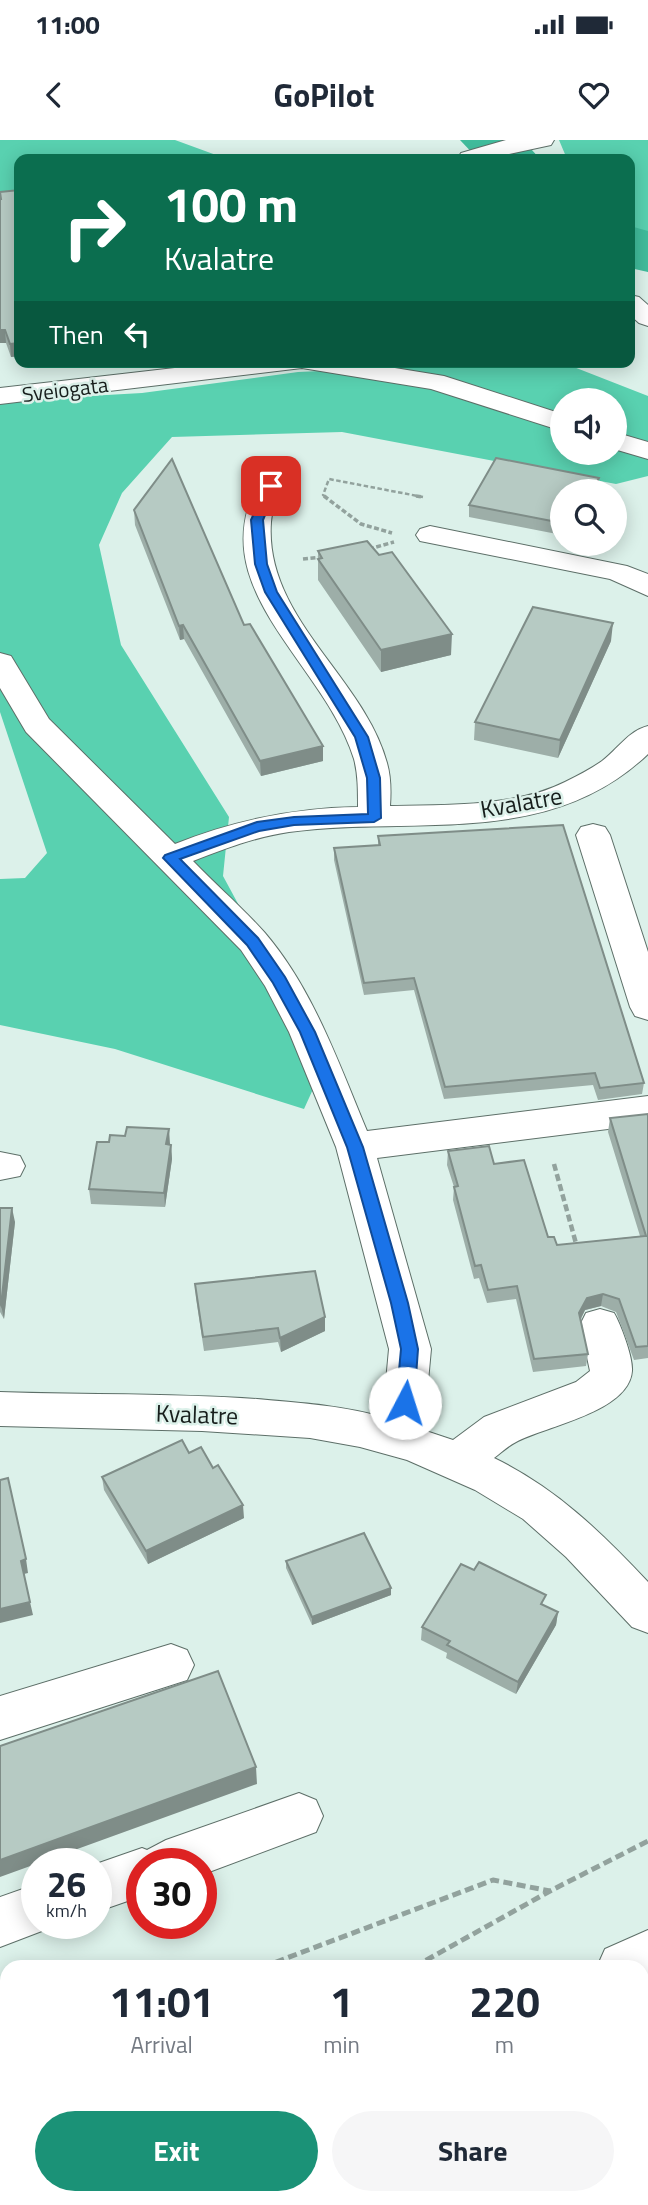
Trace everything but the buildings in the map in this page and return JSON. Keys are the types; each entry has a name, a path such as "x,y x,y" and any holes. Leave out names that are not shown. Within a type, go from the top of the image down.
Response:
{"street":[{"path":"453,140 466,154"},
{"path":"482,154 493,149 543,140"},
{"name":"Sveiogata","path":"0,396 245,368"},
{"path":"345,368 435,382 550,419"},
{"path":"627,444 648,451"},
{"path":"278,472 257,520 261,564 271,592 362,737 374,778 374,818"},
{"path":"430,535 617,572 648,587"},
{"path":"0,662 37,725 253,942 280,981 307,1032 355,1147 410,1349 405,1403 392,1438"},
{"name":"Kvalatre","path":"170,858 257,827 294,821 500,810 540,803 573,793 601,779 622,764 648,736"},
{"path":"593,835 648,1007"},
{"path":"355,1147 648,1110"},
{"path":"458,1461 499,1430 591,1394 606,1383 611,1371 600,1325"},
{"name":"Kvalatre","path":"0,1409 227,1414 331,1423 392,1438 458,1461 499,1481 540,1508 585,1547 648,1613"},
{"path":"0,1718 171,1665"},
{"path":"210,1848 299,1816"},
{"path":"0,1922 21,1915"}],"path":[{"path":"358,551 430,535"},
{"path":"261,564 324,557"},
{"path":"542,1123 600,1325"},
{"path":"427,1960 550,1891 648,1842"},
{"path":"282,1960 493,1880 550,1891"}],"green space":[{"path":"0,140 175,140 213,154 14,154 14,195 0,196"},
{"path":"559,140 648,140 648,272 635,261 635,154 565,154"},
{"path":"385,368 576,368 648,396 648,476 627,481 627,479 590,479 342,432 172,437 122,493 99,545 121,645 229,817 223,876 276,974 319,1076 304,1109 115,1049 0,1025 0,879 25,878 47,853 0,712 0,401 142,393 298,372"}],"waterway":[{"path":"488,140 506,154"},
{"path":"635,247 648,254"}],"route":[{"path":"271,486 257,520 261,564 271,592 362,737 374,778 374,818 294,821 257,827 170,858 253,942 280,981 307,1032 355,1147 399,1303 410,1349 405,1403"}]}
